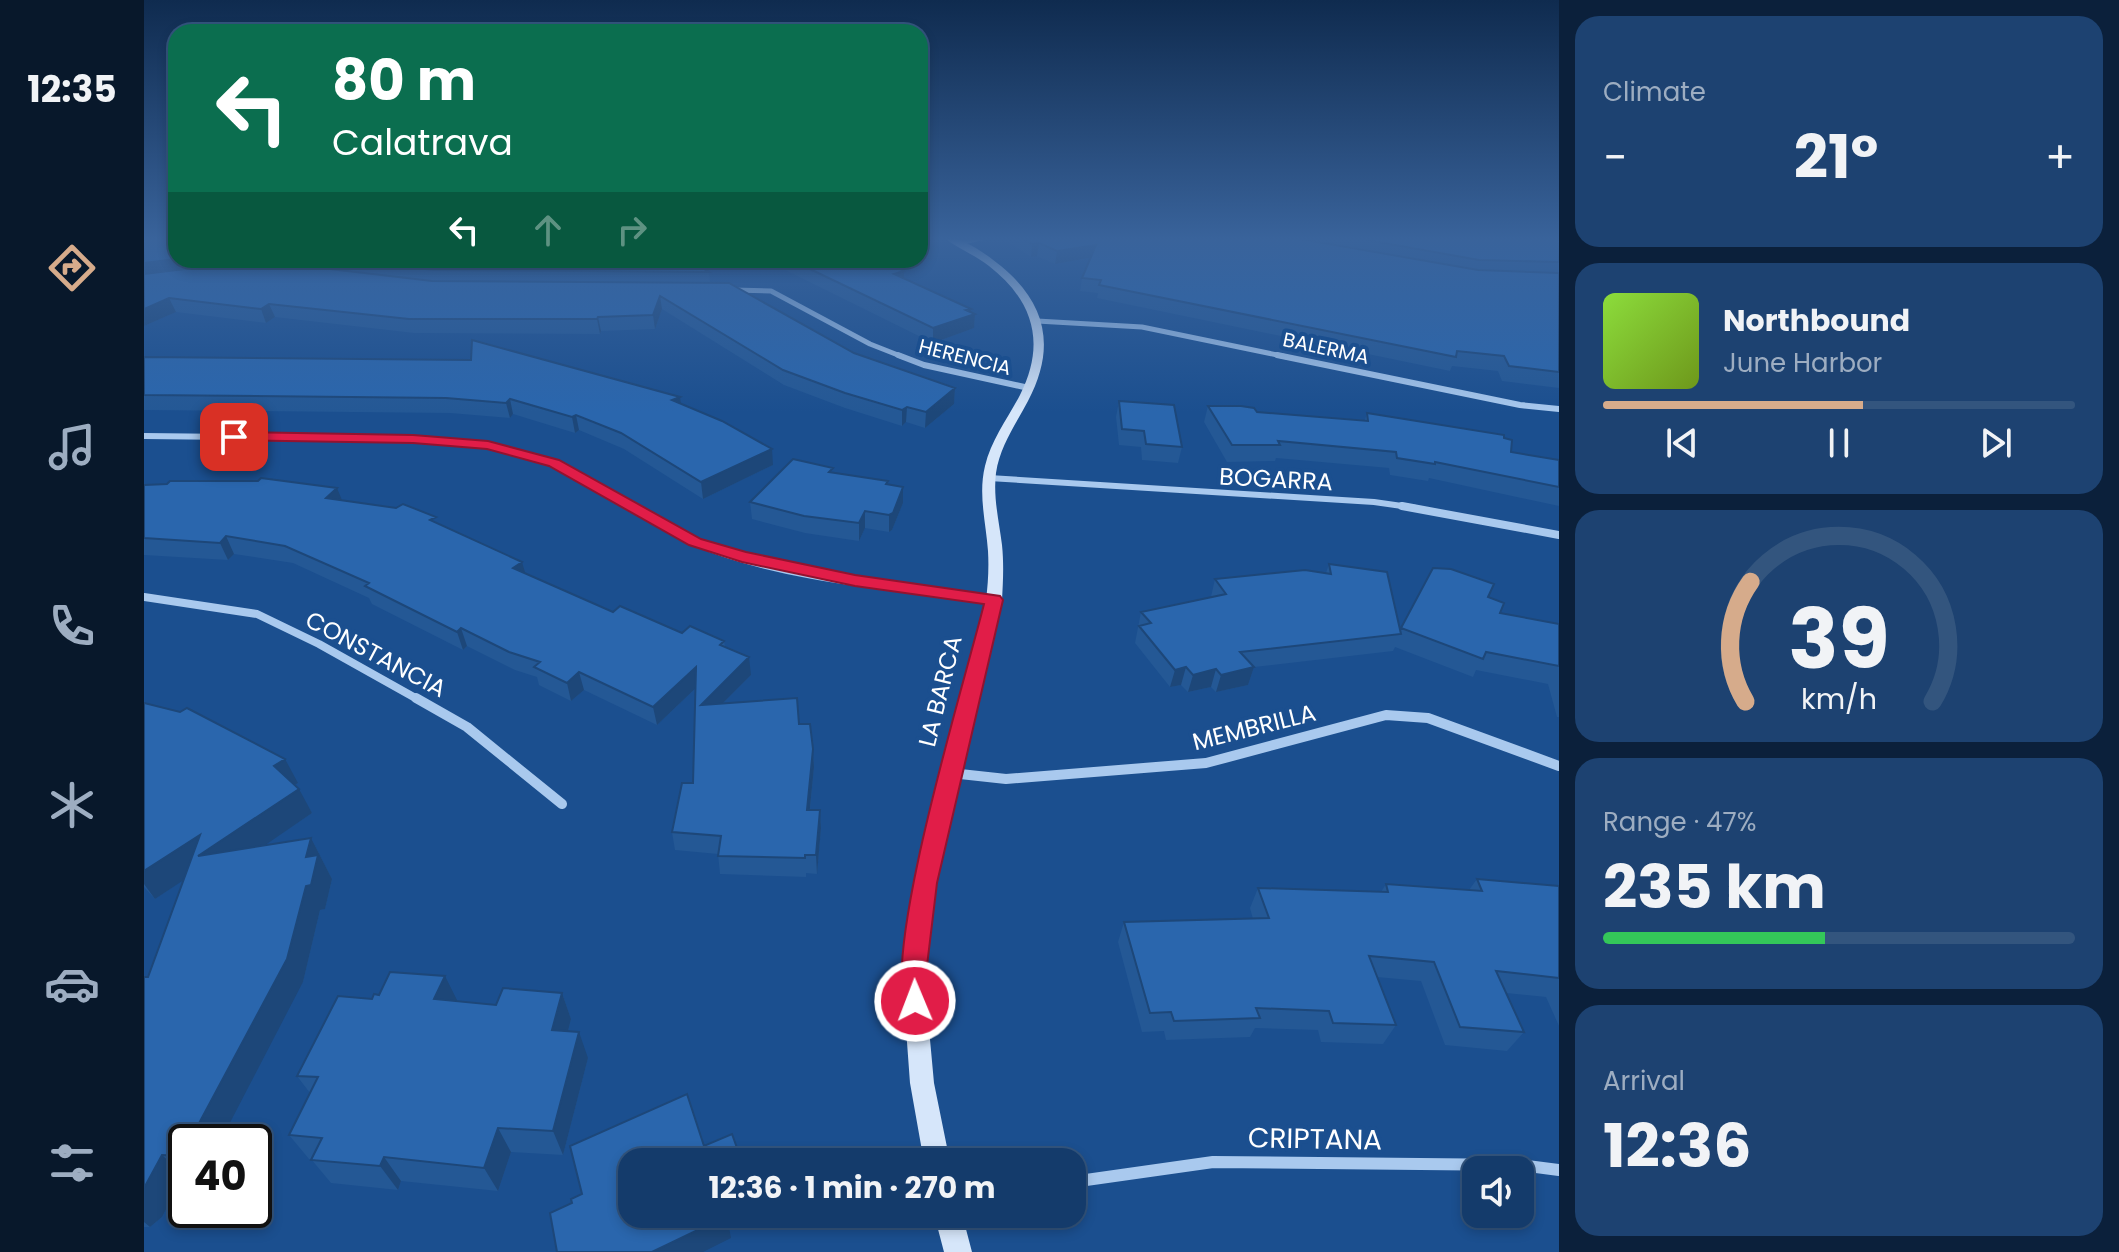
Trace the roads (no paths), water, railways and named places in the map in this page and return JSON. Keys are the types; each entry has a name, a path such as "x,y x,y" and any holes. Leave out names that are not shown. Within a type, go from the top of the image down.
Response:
{"street":[{"name":"HERENCIA","path":"780,295 897,356 1029,388"},
{"name":"LA BARCA","path":"934,1148 922,1083 913,974 925,883 994,600 996,564 989,478 997,449 1029,388 1041,342 1037,321 1026,295"},
{"name":"BALERMA","path":"1037,321 1142,327 1520,405 1559,409"},
{"path":"144,436 413,439 488,445 554,463 695,542 766,564 855,581 994,600"},
{"name":"BOGARRA","path":"989,478 1374,502 1456,514 1559,535"},
{"name":"CONSTANCIA","path":"144,597 257,614 319,644 467,727 562,804"},
{"name":"MEMBRILLA","path":"950,773 1006,779 1206,763 1386,715 1428,718 1559,766"},
{"name":"CRIPTANA","path":"1086,1180 1213,1162 1520,1165 1559,1170"},
{"path":"952,1228 958,1252"}]}
